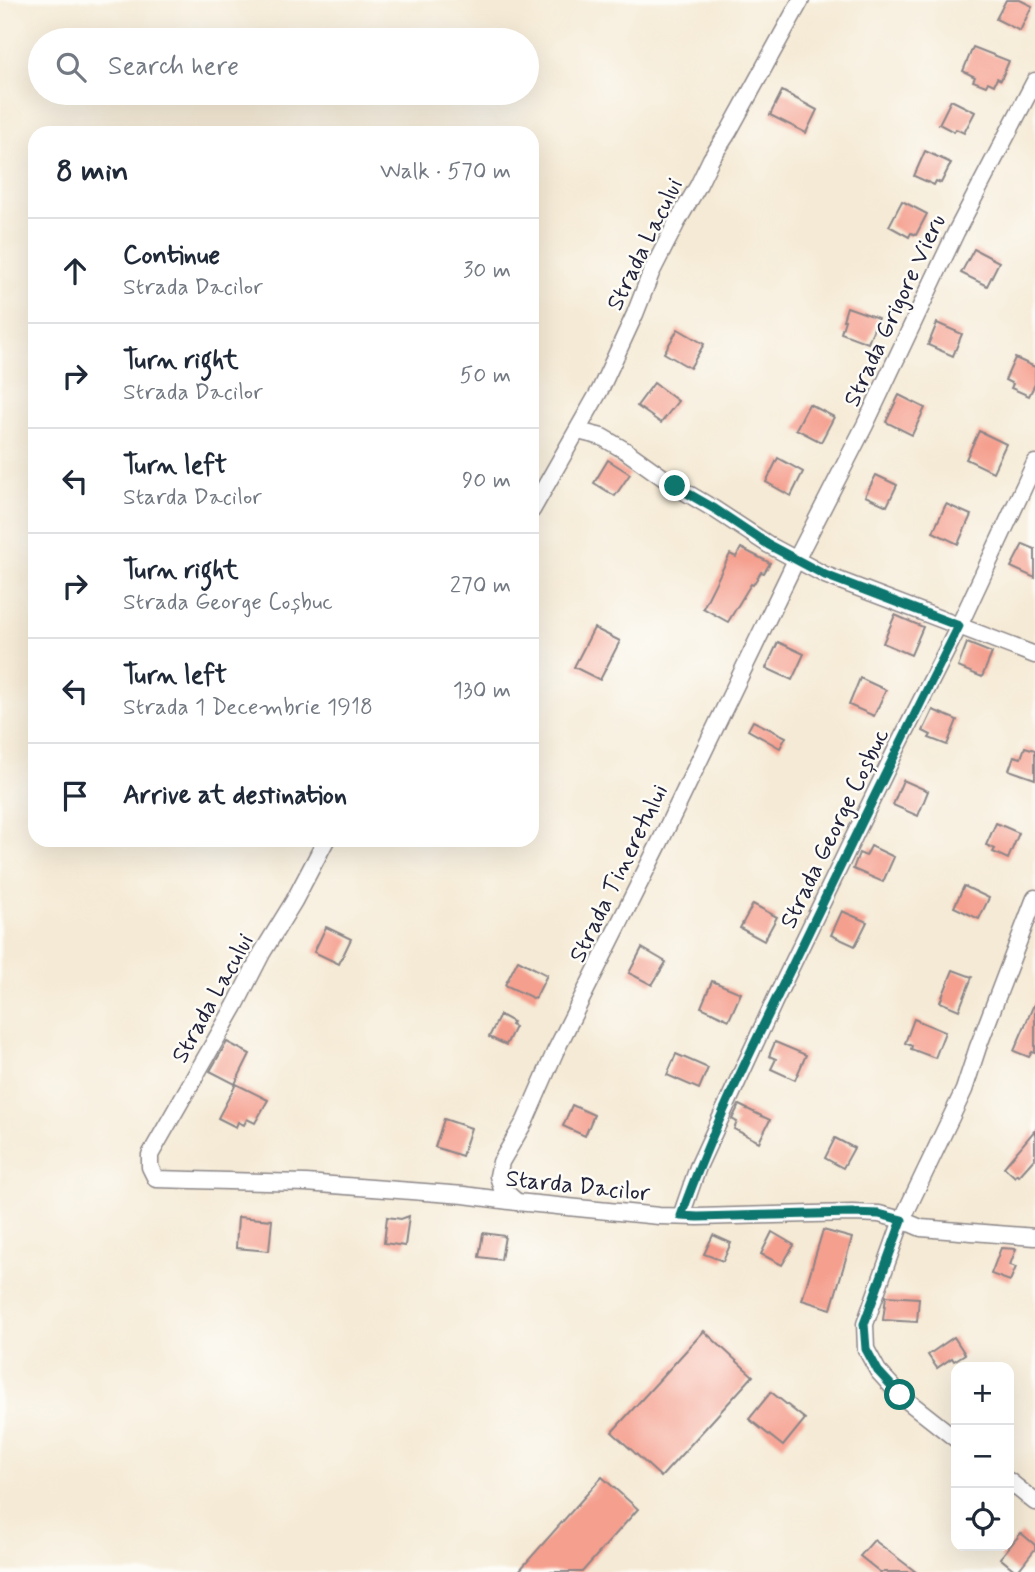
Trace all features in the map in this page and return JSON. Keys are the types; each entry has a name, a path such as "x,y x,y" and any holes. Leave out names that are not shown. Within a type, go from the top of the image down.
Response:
{"street":[{"name":"Strada Lacului","path":"539,498 600,390 651,273 710,159 729,131 801,0"},
{"name":"Strada Grigore Vieru","path":"796,560 865,425 956,232 1035,81"},
{"path":"578,431 602,437 769,545 825,575 1035,655"},
{"name":"Strada George Coșbuc","path":"681,1216 698,1167 775,1000 959,626 1035,463"},
{"name":"Strada Tineretului","path":"464,1195 484,1185 525,1121 555,1052 796,560"},
{"name":"Strada Lacului","path":"156,1179 150,1167 150,1155 322,847"},
{"path":"951,1435 900,1395 878,1371 866,1349 864,1324 902,1220 964,1090 1035,898"},
{"path":"501,1162 498,1176 502,1189 517,1202"},
{"name":"Starda Dacilor","path":"156,1179 306,1183 464,1195 659,1216 879,1214 921,1228 1035,1237"},
{"path":"1014,1485 1035,1502"}],"building":[{"path":"1006,0 1020,0 1032,6 1020,31 996,19"},
{"path":"973,47 1009,61 1001,80 997,78 994,85 988,82 986,86 973,81 975,77 963,71"},
{"path":"782,91 817,110 806,133 770,115"},
{"path":"951,100 975,112 964,133 956,129 954,132 939,124"},
{"path":"925,151 951,163 941,183 936,181 934,185 914,176"},
{"path":"902,201 927,214 916,235 911,233 909,237 889,226"},
{"path":"974,249 999,262 987,286 961,273"},
{"path":"847,307 878,318 868,343 841,333"},
{"path":"937,323 962,334 953,356 928,345"},
{"path":"678,329 704,344 690,368 664,353"},
{"path":"1015,358 1035,367 1035,384 1029,396 1011,388 1013,384 1005,380"},
{"path":"654,383 678,401 661,423 637,406"},
{"path":"899,395 925,408 912,435 886,422"},
{"path":"809,404 834,417 821,442 796,429"},
{"path":"979,431 1006,444 993,472 966,459"},
{"path":"778,458 803,472 791,496 766,482"},
{"path":"608,460 630,474 615,496 594,483"},
{"path":"876,475 897,485 887,506 865,496"},
{"path":"946,504 971,515 958,544 933,532"},
{"path":"1023,544 1035,549 1035,578 1011,567"},
{"path":"741,548 770,563 764,573 761,572 753,585 751,584 728,622 703,608 730,554 736,557"},
{"path":"895,615 923,627 911,655 883,643"},
{"path":"594,628 620,641 600,680 574,667"},
{"path":"778,642 804,654 792,680 766,668"},
{"path":"967,643 992,653 982,677 958,667"},
{"path":"860,678 886,690 874,716 849,705"},
{"path":"933,710 957,720 947,745 929,738 931,735 923,731"},
{"path":"753,721 786,737 780,748 748,730"},
{"path":"1025,747 1035,750 1035,779 1009,770 1014,756 1021,758"},
{"path":"903,780 928,791 918,816 893,805"},
{"path":"996,823 1019,833 1008,859 993,852 995,849 986,845"},
{"path":"871,846 894,857 883,882 853,869 859,853 866,856"},
{"path":"964,886 989,898 979,919 954,907"},
{"path":"753,904 777,917 764,941 740,928"},
{"path":"842,911 867,922 855,946 831,935"},
{"path":"326,927 351,939 339,964 314,952"},
{"path":"642,948 666,962 652,985 629,973"},
{"path":"518,960 547,975 535,999 505,985"},
{"path":"953,970 972,977 959,1010 940,1002"},
{"path":"712,981 741,993 729,1020 701,1007"},
{"path":"1035,1002 1035,1053 1032,1052 1029,1057 1014,1051"},
{"path":"500,1015 513,1022 511,1025 515,1027 506,1045 489,1037"},
{"path":"914,1019 945,1032 935,1058 911,1049 912,1046 905,1043"},
{"path":"227,1042 250,1054 235,1084 210,1071"},
{"path":"775,1042 806,1055 795,1080 771,1069 776,1059 769,1056"},
{"path":"676,1054 708,1068 699,1089 667,1075"},
{"path":"236,1084 268,1100 255,1123 247,1119 244,1125 238,1122 236,1127 218,1118"},
{"path":"572,1105 594,1115 585,1136 563,1126"},
{"path":"739,1105 770,1120 759,1142 734,1129 737,1122 732,1119"},
{"path":"444,1119 471,1128 462,1156 435,1147"},
{"path":"1035,1130 1035,1158 1015,1177 1004,1167"},
{"path":"835,1138 854,1148 843,1168 825,1158"},
{"path":"409,1216 405,1246 384,1243 387,1217 401,1219"},
{"path":"238,1217 272,1220 269,1251 236,1248"},
{"path":"823,1230 852,1238 831,1309 802,1300"},
{"path":"772,1232 794,1245 782,1265 761,1254"},
{"path":"483,1233 505,1236 501,1260 479,1257"},
{"path":"713,1235 731,1243 723,1261 704,1254"},
{"path":"1001,1248 1016,1249 1010,1265 1016,1267 1010,1281 991,1274"},
{"path":"886,1296 919,1298 917,1322 883,1320"},
{"path":"704,1331 753,1376 661,1477 612,1432"},
{"path":"954,1337 965,1354 954,1361 952,1358 937,1368 928,1355"},
{"path":"771,1392 805,1419 783,1446 749,1419"},
{"path":"602,1477 638,1509 582,1572 518,1572"},
{"path":"1021,1533 1035,1545 1035,1549 1017,1572 1000,1558 1006,1551 1014,1551 1014,1541"},
{"path":"874,1540 916,1572 880,1572 860,1556"}],"route":[{"path":"675,486 769,545 825,575 959,626 775,1000 698,1167 681,1216 852,1213 879,1214 902,1220 864,1324 866,1349 878,1371 900,1395"}]}
